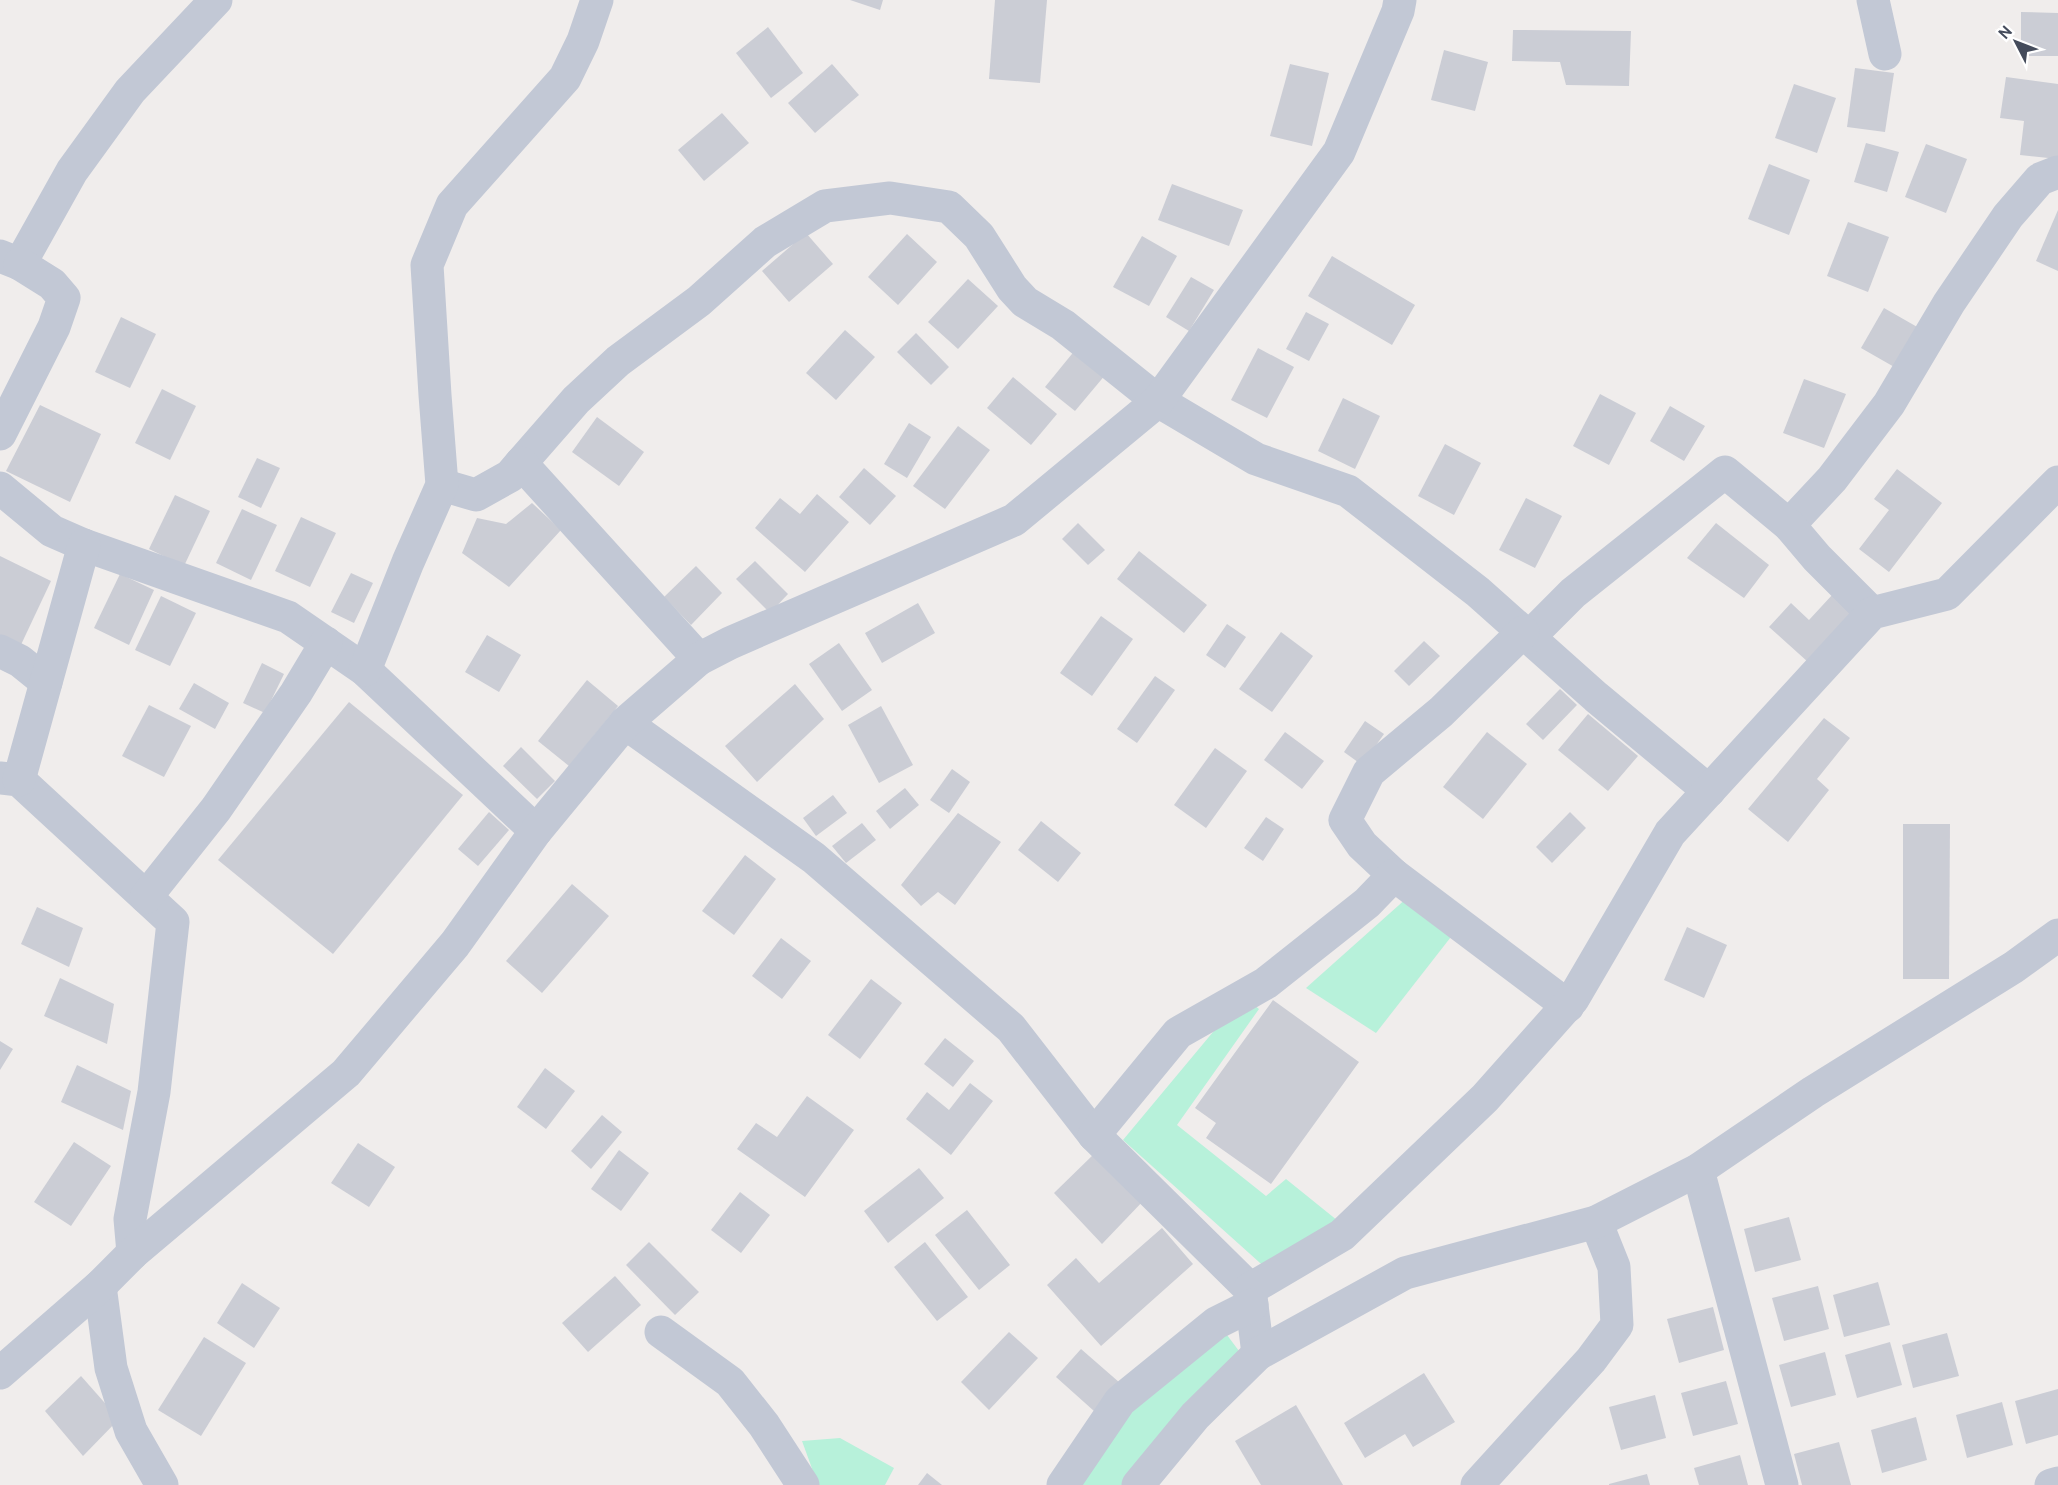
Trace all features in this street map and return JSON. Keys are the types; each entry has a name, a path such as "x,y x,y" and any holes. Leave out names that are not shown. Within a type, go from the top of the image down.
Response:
{"street":[{"path":"0,434 54,327 64,298 52,284 10,260 130,90 216,0"},
{"path":"366,670 408,562 442,485 427,265 452,205 565,78 583,41 597,0"},
{"path":"0,1373 100,1286 133,1253 346,1073 455,944 536,831 626,723 699,659 730,643 1014,520 1158,401 1339,152 1398,11 1400,0"},
{"path":"1873,0 1885,54"},
{"path":"1789,525 1832,479 1890,404 1949,303 2008,216 2040,180 2058,172"},
{"path":"442,485 476,495 510,476 576,400 618,361 699,302 765,242 825,206 890,198 949,207 979,236 1012,288 1025,302 1063,325 1158,401 1256,459 1348,491 1478,592 1709,791"},
{"path":"521,463 699,659"},
{"path":"1568,1006 1394,875 1362,845 1345,820 1369,772 1441,712 1573,592 1725,472 1789,525 1817,558 1872,613"},
{"path":"1063,1485 1120,1401 1216,1323 1342,1235 1485,1098 1568,1006 1670,833 1872,613 1947,594 2058,482"},
{"path":"0,488 52,531 84,545 288,617 366,670 536,831"},
{"path":"84,545 46,682 9,779 173,922 154,1092 130,1219 133,1253"},
{"path":"146,897 216,809 296,693 326,643"},
{"path":"0,651 20,661 46,682"},
{"path":"626,723 814,858 1011,1028 1094,1135 1251,1297 1258,1354"},
{"path":"1094,1135 1178,1033 1266,982 1367,903 1394,875"},
{"path":"1138,1485 1195,1416 1258,1354 1405,1273 1596,1222 1698,1170 1813,1092 2014,967 2058,935"},
{"path":"1698,1170 1782,1485"},
{"path":"1477,1485 1591,1360 1617,1325 1614,1267 1596,1222"},
{"path":"100,1286 111,1368 127,1420 162,1485"},
{"path":"661,1332 730,1382 765,1425 803,1485"},
{"path":"2051,1485 2058,1484"}],"green space":[{"path":"1408,897 1454,933 1376,1033 1306,988"},
{"path":"1243,996 1259,1009 1177,1125 1266,1196 1286,1179 1348,1229 1269,1271 1123,1140"},
{"path":"1224,1331 1248,1363 1155,1485 1073,1485 1125,1405"},
{"path":"840,1438 894,1468 885,1485 818,1485 802,1441"}],"building":[{"path":"850,0 883,0 880,10"},
{"path":"995,0 1047,0 1040,83 989,79"},
{"path":"2021,12 2058,13 2058,56 2021,56"},
{"path":"768,27 803,73 771,98 736,53"},
{"path":"1513,30 1631,31 1629,86 1566,85 1560,62 1512,61"},
{"path":"1444,50 1488,62 1475,111 1431,100"},
{"path":"832,64 859,95 815,133 788,103"},
{"path":"1290,64 1329,73 1312,146 1270,136"},
{"path":"1855,68 1894,73 1885,132 1847,127"},
{"path":"2006,77 2058,84 2058,159 2020,155 2024,121 2000,118"},
{"path":"1794,84 1836,98 1817,153 1775,138"},
{"path":"722,113 749,143 704,181 678,150"},
{"path":"1866,143 1899,152 1887,192 1854,182"},
{"path":"1926,144 1967,159 1946,213 1905,197"},
{"path":"1769,164 1810,180 1789,235 1748,219"},
{"path":"1172,184 1243,210 1229,246 1158,220"},
{"path":"2058,210 2058,271 2036,261"},
{"path":"1848,222 1889,237 1868,292 1827,276"},
{"path":"806,233 833,264 789,302 762,271"},
{"path":"907,234 937,262 898,305 868,277"},
{"path":"1142,236 1177,256 1149,306 1113,287"},
{"path":"1332,256 1415,305 1392,345 1308,296"},
{"path":"1191,277 1214,290 1189,331 1166,317"},
{"path":"968,279 998,306 958,349 928,322"},
{"path":"1884,308 1919,328 1896,368 1861,348"},
{"path":"1306,312 1329,324 1309,361 1286,349"},
{"path":"121,317 156,334 130,388 95,372"},
{"path":"845,330 875,357 836,400 806,373"},
{"path":"916,333 949,367 931,385 897,352"},
{"path":"1258,348 1294,367 1267,418 1231,400"},
{"path":"1076,349 1106,374 1075,411 1045,387"},
{"path":"1013,377 1057,414 1031,445 987,408"},
{"path":"1804,379 1846,394 1824,448 1783,433"},
{"path":"162,389 196,406 170,460 135,443"},
{"path":"1600,394 1636,413 1609,465 1573,446"},
{"path":"1343,398 1380,416 1355,469 1318,451"},
{"path":"40,405 101,434 70,502 6,471"},
{"path":"1670,406 1705,426 1684,461 1650,441"},
{"path":"597,417 644,452 619,486 572,452"},
{"path":"909,423 931,437 907,478 884,464"},
{"path":"958,426 990,450 945,509 913,486"},
{"path":"1445,444 1481,463 1454,515 1418,496"},
{"path":"257,458 280,468 261,508 238,497"},
{"path":"864,468 896,496 870,525 839,497"},
{"path":"1897,469 1942,503 1889,572 1859,549 1889,510 1874,499"},
{"path":"817,494 849,522 805,572 755,528 780,498 800,514"},
{"path":"175,495 210,511 184,566 149,549"},
{"path":"1526,498 1562,516 1535,568 1499,550"},
{"path":"532,503 561,530 509,587 462,553 477,518 506,524"},
{"path":"242,509 277,525 251,580 216,563"},
{"path":"301,517 336,533 310,587 275,571"},
{"path":"1078,523 1105,550 1088,565 1062,539"},
{"path":"1716,523 1769,565 1744,598 1687,558"},
{"path":"1139,551 1207,605 1184,633 1117,579"},
{"path":"0,556 51,581 19,649 0,639"},
{"path":"755,561 788,594 770,613 736,579"},
{"path":"696,566 722,593 691,625 664,597"},
{"path":"351,573 373,583 354,623 331,612"},
{"path":"120,574 154,590 129,645 94,628"},
{"path":"1833,594 1853,613 1808,662 1769,627 1791,603 1809,620"},
{"path":"161,596 196,613 170,666 135,650"},
{"path":"918,603 935,633 882,663 865,633"},
{"path":"1101,616 1133,639 1092,696 1060,673"},
{"path":"1227,624 1246,637 1225,668 1206,655"},
{"path":"1281,632 1313,656 1272,712 1239,689"},
{"path":"487,635 521,655 499,692 465,672"},
{"path":"1424,641 1440,656 1409,686 1394,671"},
{"path":"839,643 872,690 842,711 809,664"},
{"path":"262,663 284,674 265,713 243,703"},
{"path":"1155,676 1175,690 1137,743 1117,729"},
{"path":"587,680 618,706 569,766 538,741"},
{"path":"194,683 229,703 215,729 179,709"},
{"path":"795,684 824,719 757,782 725,746"},
{"path":"1560,689 1577,705 1543,740 1526,724"},
{"path":"349,702 463,795 333,954 218,860"},
{"path":"149,705 191,726 164,777 122,756"},
{"path":"881,706 913,765 879,783 848,725"},
{"path":"1588,714 1638,756 1608,791 1558,750"},
{"path":"1824,718 1850,738 1817,779 1829,790 1788,842 1748,809"},
{"path":"1365,721 1384,734 1362,765 1344,752"},
{"path":"1285,732 1324,761 1302,789 1264,760"},
{"path":"1487,732 1527,764 1483,819 1443,787"},
{"path":"521,747 555,781 537,799 503,766"},
{"path":"1215,748 1247,771 1206,828 1174,805"},
{"path":"952,769 970,782 949,813 930,800"},
{"path":"905,788 919,805 890,829 876,811"},
{"path":"833,795 847,813 816,836 803,818"},
{"path":"489,812 509,830 478,866 458,849"},
{"path":"1570,812 1586,828 1552,863 1536,847"},
{"path":"958,813 1001,842 955,905 938,892 921,906 901,885"},
{"path":"1266,817 1284,829 1263,861 1244,848"},
{"path":"1041,821 1081,853 1058,882 1018,850"},
{"path":"862,823 876,840 846,863 832,846"},
{"path":"1903,824 1950,824 1949,979 1903,979"},
{"path":"745,855 776,879 734,935 702,911"},
{"path":"572,884 609,916 542,993 506,961"},
{"path":"37,907 83,928 69,967 21,944"},
{"path":"1687,927 1727,945 1704,998 1664,980"},
{"path":"781,938 811,961 782,999 752,976"},
{"path":"60,978 114,1004 107,1044 44,1016"},
{"path":"871,979 902,1003 860,1059 828,1035"},
{"path":"1273,1000 1359,1062 1271,1184 1206,1138 1216,1123 1195,1108"},
{"path":"945,1038 974,1061 953,1087 924,1064"},
{"path":"0,1041 13,1049 0,1070"},
{"path":"77,1065 131,1091 123,1130 61,1102"},
{"path":"545,1068 575,1091 546,1129 517,1107"},
{"path":"970,1083 993,1101 951,1155 906,1119 927,1092 949,1110"},
{"path":"807,1096 854,1130 805,1197 737,1149 756,1123 777,1137"},
{"path":"602,1115 622,1132 591,1169 571,1151"},
{"path":"74,1142 111,1166 71,1226 34,1202"},
{"path":"358,1143 395,1167 369,1207 331,1183"},
{"path":"619,1150 649,1173 621,1211 591,1189"},
{"path":"1095,1153 1145,1199 1102,1244 1054,1193"},
{"path":"919,1168 944,1198 888,1243 864,1211"},
{"path":"740,1192 770,1215 741,1253 711,1230"},
{"path":"967,1210 1010,1265 979,1290 935,1235"},
{"path":"1789,1217 1801,1260 1755,1272 1744,1229"},
{"path":"1162,1228 1193,1264 1101,1346 1047,1285 1076,1258 1099,1283"},
{"path":"649,1242 699,1292 675,1315 626,1265"},
{"path":"925,1242 968,1297 937,1321 894,1267"},
{"path":"615,1276 641,1305 588,1352 562,1323"},
{"path":"1878,1282 1890,1325 1844,1337 1833,1295"},
{"path":"242,1283 280,1308 254,1348 217,1323"},
{"path":"1818,1286 1829,1329 1784,1341 1772,1298"},
{"path":"1713,1307 1724,1350 1679,1363 1667,1319"},
{"path":"1009,1332 1038,1358 989,1410 961,1382"},
{"path":"1947,1333 1959,1376 1913,1388 1902,1345"},
{"path":"204,1337 246,1363 201,1436 158,1410"},
{"path":"1890,1342 1902,1385 1857,1398 1845,1355"},
{"path":"1081,1349 1120,1383 1094,1411 1056,1377"},
{"path":"1825,1352 1836,1395 1791,1407 1779,1365"},
{"path":"1424,1373 1455,1422 1413,1447 1405,1434 1365,1458 1344,1423"},
{"path":"81,1376 119,1419 83,1456 45,1411"},
{"path":"1726,1381 1738,1424 1693,1436 1681,1393"},
{"path":"2058,1389 2058,1435 2026,1444 2015,1401"},
{"path":"1655,1395 1666,1438 1621,1450 1609,1407"},
{"path":"2002,1402 2013,1445 1967,1458 1956,1415"},
{"path":"1296,1405 1343,1485 1261,1485 1235,1441"},
{"path":"1916,1417 1927,1460 1882,1473 1871,1430"},
{"path":"1839,1442 1851,1485 1802,1485 1794,1454"},
{"path":"1740,1455 1748,1485 1699,1485 1694,1468"},
{"path":"927,1473 942,1485 918,1485"},
{"path":"1647,1474 1650,1485 1609,1485 1609,1484"}]}
